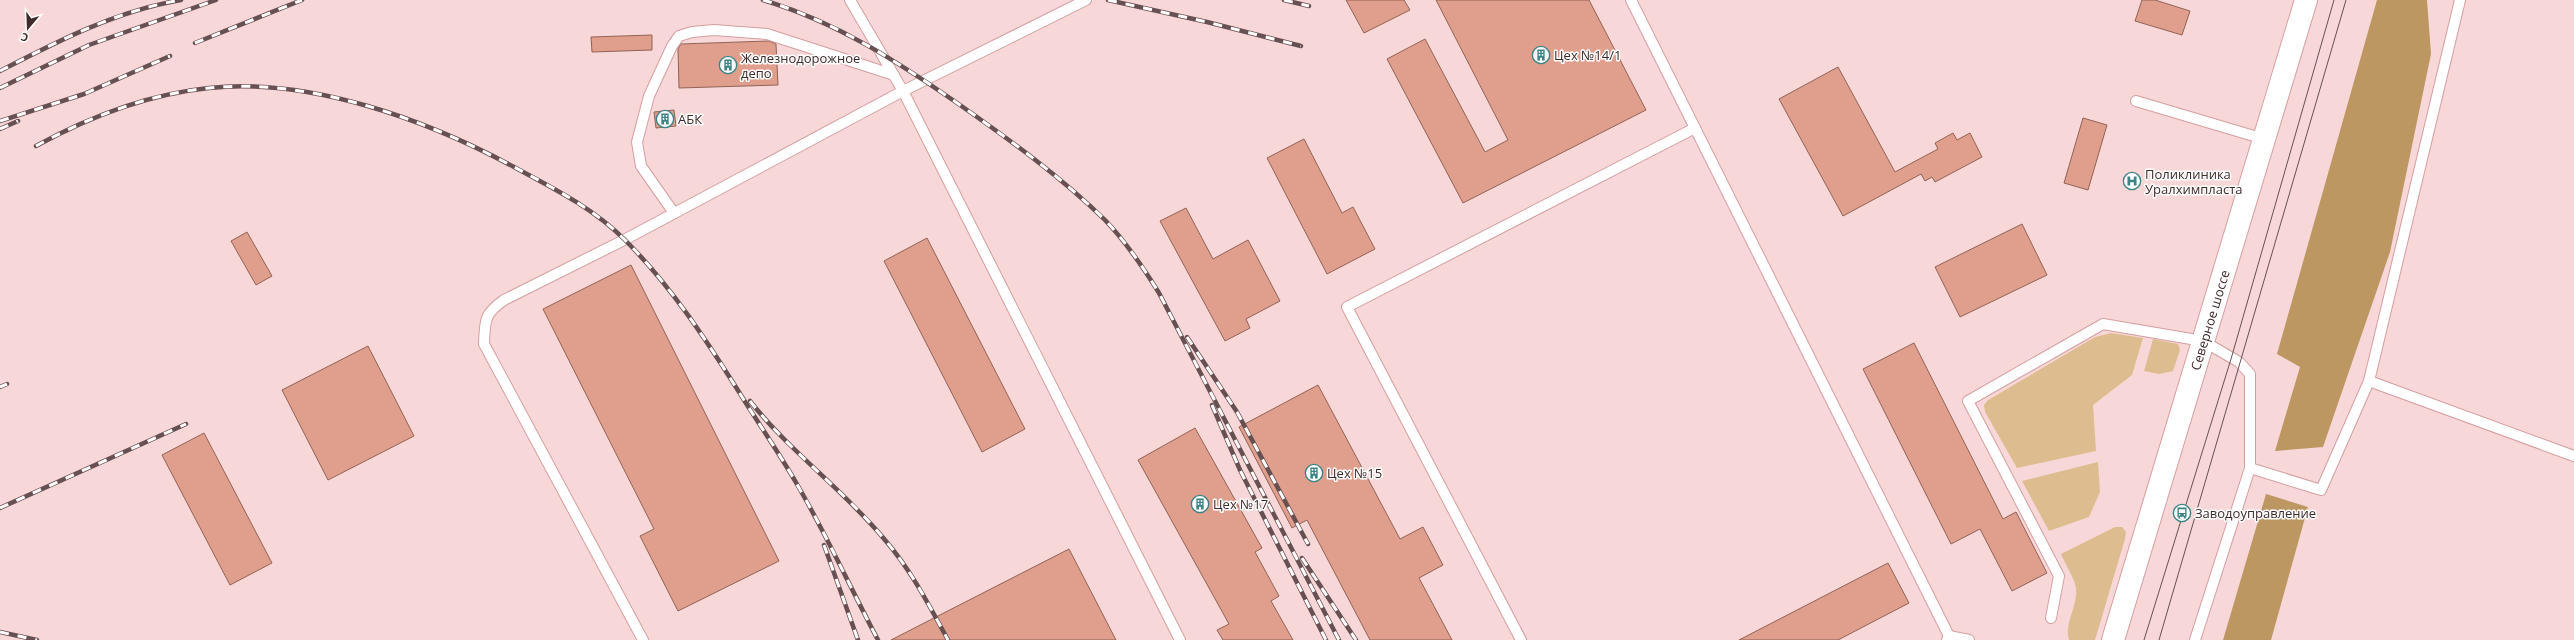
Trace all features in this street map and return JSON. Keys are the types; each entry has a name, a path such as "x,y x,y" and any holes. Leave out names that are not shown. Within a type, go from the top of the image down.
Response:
{"main road":[{"name":"Северное шоссе","path":"2113,640 2306,0"}],"lane":[{"path":"850,0 903,91 1180,640"},
{"path":"643,640 484,344 485,324 490,309 504,300 674,213 903,91 1086,0"},
{"path":"1630,0 1948,638 1969,640"},
{"path":"2250,468 2321,490 2369,382 2460,0"},
{"path":"674,213 641,166 637,142 649,96 672,46 679,36 692,32 714,30 767,34 894,75"},
{"path":"2136,101 2264,138"},
{"path":"1521,640 1347,307 1695,128"},
{"path":"2051,618 2059,576 1968,401 2103,324 2203,341 2239,362 2250,374 2250,468 2195,640"},
{"path":"2369,382 2574,456"}],"shaded area":[{"path":"2377,0 2427,0 2431,54 2390,252 2323,447 2275,451 2300,367 2277,354"},
{"path":"2111,333 2143,338 2132,375 2093,405 2096,451 2017,468 1985,412 1984,405 1988,400 2095,337"},
{"path":"2153,339 2178,344 2180,350 2173,371 2159,374 2144,371"},
{"path":"2098,462 2100,492 2089,517 2049,531 2022,481"},
{"path":"2266,494 2308,507 2271,640 2223,640"},
{"path":"2115,527 2122,527 2126,532 2125,539 2095,640 2069,640 2068,627 2075,601 2076,588 2061,554"}],"building":[{"path":"1346,0 1404,0 1410,10 1364,33"},
{"name":"Цех №14/1","path":"1436,0 1589,0 1646,110 1463,203 1387,59 1425,39 1485,152 1508,140"},
{"path":"2142,0 2155,0 2190,11 2182,35 2135,21"},
{"path":"652,35 652,50 592,52 591,37"},
{"name":"Железнодорожное депо","path":"769,41 776,44 778,85 679,88 678,49 681,44"},
{"path":"1838,67 1895,172 1938,149 1935,143 1953,133 1957,140 1970,133 1982,157 1935,182 1932,177 1925,181 1921,174 1843,216 1779,99"},
{"name":"АБК","path":"674,110 676,126 656,128 654,112"},
{"path":"2083,118 2107,125 2088,190 2064,183"},
{"path":"1304,139 1342,213 1353,207 1375,249 1327,274 1267,158"},
{"path":"1186,208 1213,259 1248,240 1280,301 1246,319 1250,328 1225,341 1160,221"},
{"path":"2022,224 2047,275 1960,317 1935,267"},
{"path":"247,232 272,276 256,285 231,241"},
{"path":"927,238 1025,429 982,452 884,261"},
{"path":"631,265 779,561 678,611 640,536 654,529 543,309"},
{"path":"1914,343 2003,519 2016,512 2047,573 2012,591 1980,529 1951,544 1863,369"},
{"path":"368,346 414,436 328,480 282,390"},
{"name":"Цех №15","path":"1318,385 1400,539 1423,527 1443,565 1419,578 1452,640 1370,640 1307,520 1292,528 1239,427"},
{"name":"Цех №17","path":"1195,428 1262,548 1255,552 1279,596 1271,601 1293,640 1223,640 1217,630 1229,624 1138,460"},
{"path":"204,433 272,563 230,585 162,455"},
{"path":"1069,549 1116,640 891,640"},
{"path":"1888,563 1909,603 1838,640 1739,640"}],"tram line":[{"path":"2144,640 2231,359 2334,0"},
{"path":"2159,640 2346,0"}],"railway":[{"path":"0,71 66,38 110,19 157,5 181,0"},
{"path":"0,88 89,45 216,0"},
{"path":"195,43 302,0"},
{"path":"763,0 790,9 842,32 890,59 937,89 1035,160 1071,189 1113,228 1134,255 1159,293 1339,640"},
{"path":"1108,0 1207,22 1301,46"},
{"path":"1284,0 1309,6"},
{"path":"0,121 84,94 170,56"},
{"path":"36,146 98,116 142,101 164,96 209,88 248,86 287,89 327,96 406,118 444,133 480,150 572,199 600,218 625,240 657,275 700,332 776,450 809,505 878,640"},
{"path":"0,129 18,121"},
{"path":"1187,337 1237,412 1308,544"},
{"path":"0,387 7,384"},
{"path":"750,401 782,437 852,504 885,540 903,563 927,601 948,640"},
{"path":"1212,405 1240,470 1326,640"},
{"path":"0,508 186,424"},
{"path":"824,545 858,640"},
{"path":"1302,558 1356,640"},
{"path":"0,632 37,640"}],"place":[{"name":"Цех №14/1","path":"1541,55"},
{"name":"Железнодорожное депо","path":"728,65"},
{"name":"АБК","path":"665,119"},
{"name":"Поликлиника Уралхимпласта","path":"2132,181"},
{"name":"Цех №15","path":"1314,473"},
{"name":"Цех №17","path":"1200,504"},
{"name":"Заводоуправление","path":"2182,513"}]}
